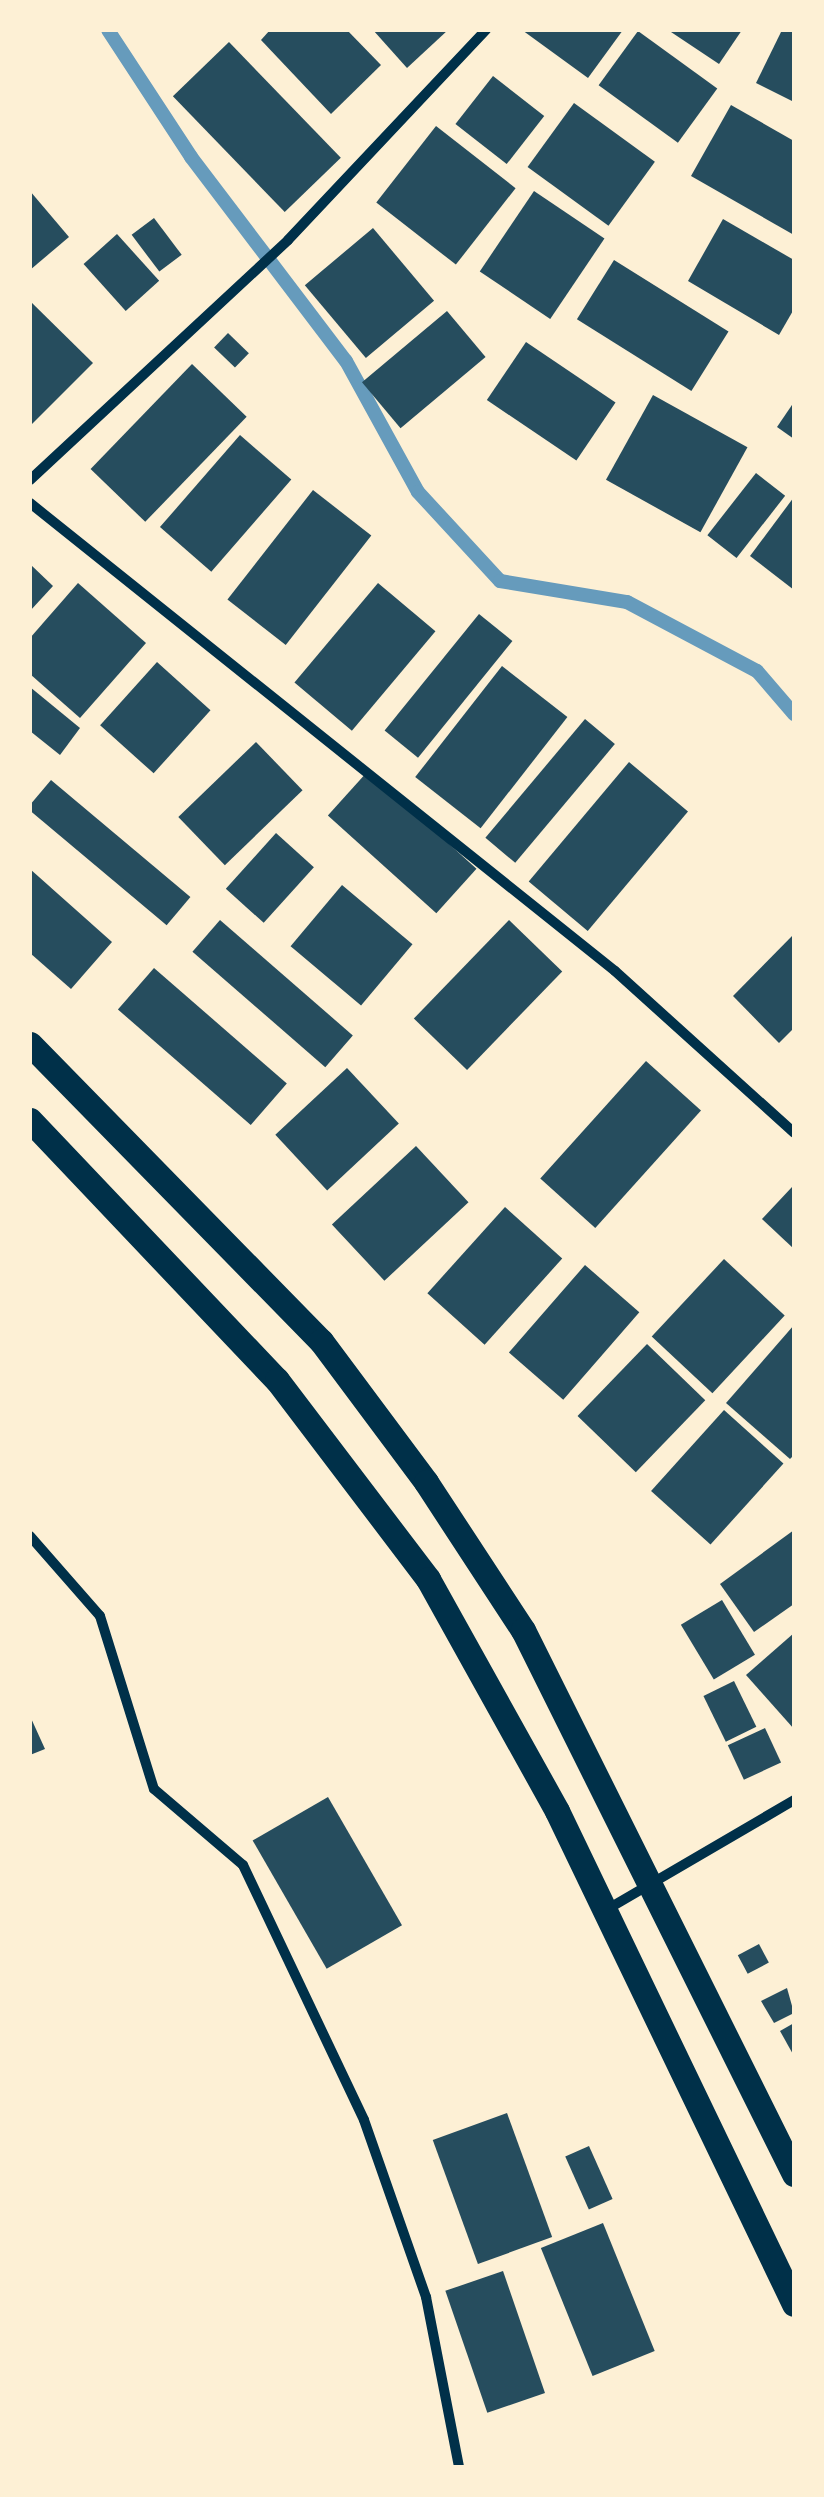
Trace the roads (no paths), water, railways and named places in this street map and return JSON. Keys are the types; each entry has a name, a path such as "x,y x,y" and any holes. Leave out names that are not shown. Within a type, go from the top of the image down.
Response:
{"main road":[{"path":"30,1044 344,1372 523,1630 657,1886 794,2174"},
{"path":"30,1120 277,1380 354,1476 470,1648 606,1910 794,2304"}],"street":[{"path":"30,480 288,240 486,30"},
{"path":"30,503 615,971 794,1133"},
{"path":"30,1536 100,1616 154,1789 243,1865 364,2120 426,2297 459,2467"},
{"path":"606,1910 657,1886 794,1800"}],"waterway":[{"path":"108,30 191,157 346,361 418,492 500,581 627,602 757,671 794,714"}]}
